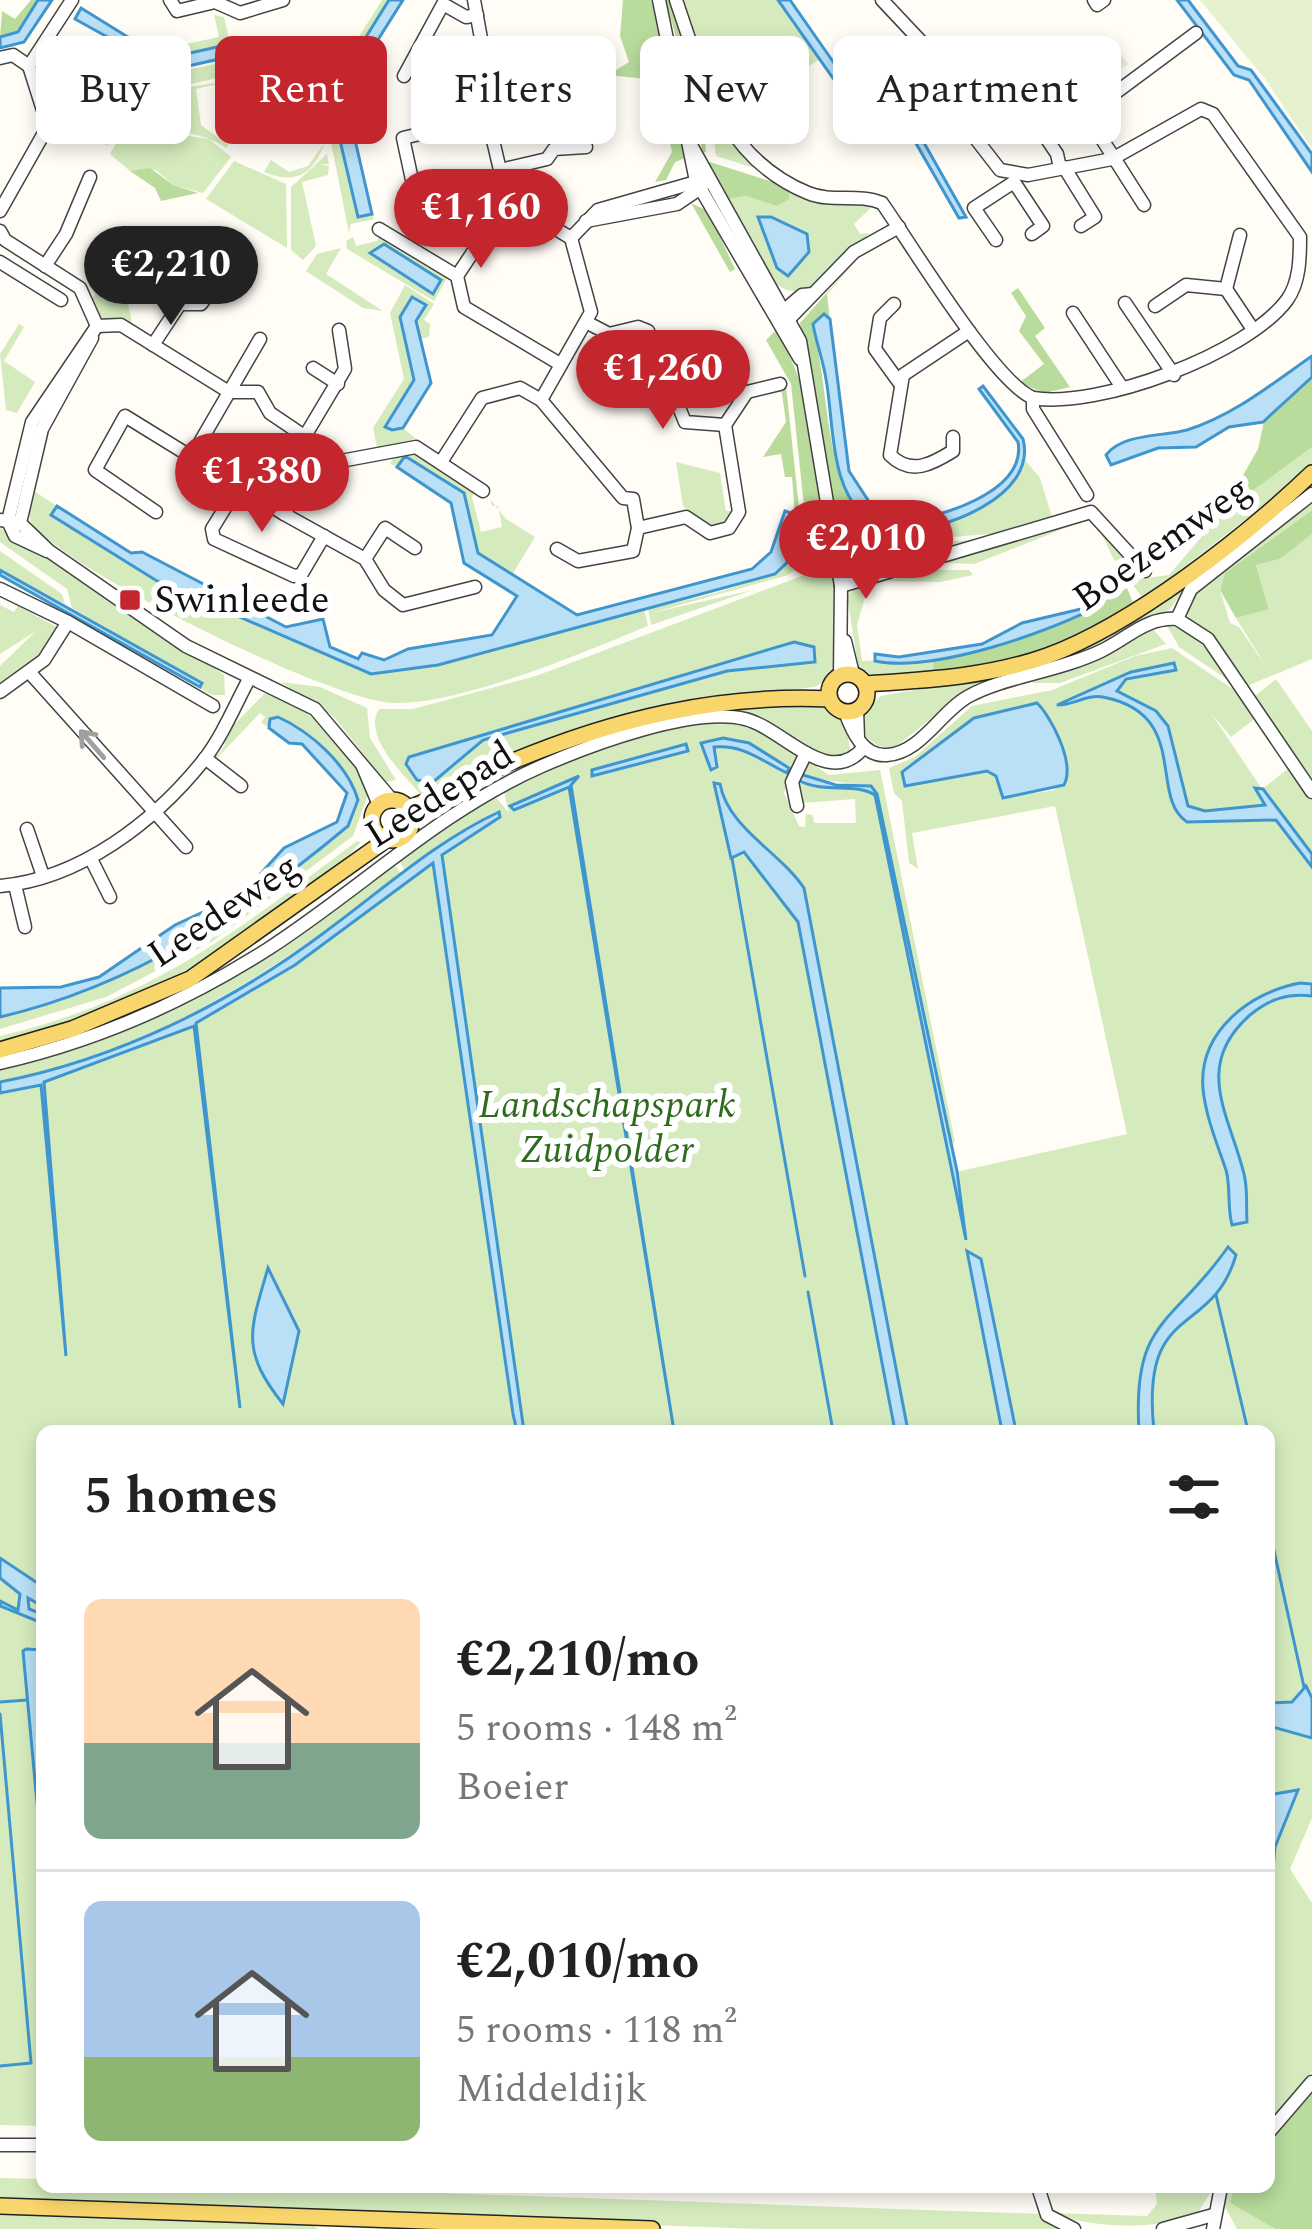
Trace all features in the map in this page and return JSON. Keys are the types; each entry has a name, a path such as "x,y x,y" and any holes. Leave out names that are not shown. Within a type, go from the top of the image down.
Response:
{"main road":[{"name":"Boezemweg","path":"848,692 998,669 1087,639 1161,592 1312,472"},
{"path":"380,835 372,816 386,802 411,815 466,783 575,736 700,705 848,692"},
{"name":"Leedeweg","path":"0,1050 73,1029 190,979 346,868 380,835 404,838 411,815"},
{"path":"0,2206 327,2223 652,2229"}],"street":[{"path":"29,67 71,0"},
{"path":"170,0 177,10 215,2 239,13 284,0"},
{"path":"474,0 481,36"},
{"path":"659,0 701,184 784,314 801,360 839,568 848,692 861,742 882,756 899,752 974,693 1075,662 1147,622 1177,619 1208,639 1312,792"},
{"path":"676,0 714,111 742,145 808,193 880,202 969,331 1020,392 1033,398 1120,386 1206,361 1293,290 1300,237 1213,114 1195,110 1112,159 1015,179 974,208 996,240"},
{"path":"882,0 928,49 988,158 1015,179 1043,226 1032,235"},
{"path":"1094,0 1097,5 1104,0"},
{"path":"404,76 443,4 466,17 477,15"},
{"path":"1121,89 1196,33"},
{"path":"0,58 13,55 29,67 48,126 0,211"},
{"path":"411,137 403,139 417,203 455,194"},
{"path":"495,144 507,200 571,238 591,312 542,400"},
{"path":"1050,144 1095,218 1082,226"},
{"path":"1104,144 1144,205"},
{"path":"500,170 547,159 554,149 586,147"},
{"path":"21,275 66,234 90,177"},
{"path":"571,238 585,221 677,205 701,184"},
{"path":"523,209 517,218 493,222 458,276 464,307 560,364"},
{"path":"784,314 812,294 854,251 898,227"},
{"path":"379,230 458,276"},
{"path":"0,231 4,240 80,288 97,326 82,365 43,429 38,464 12,519 15,536 49,551 186,646 315,709 360,760 386,802"},
{"path":"1240,235 1226,289 1252,328"},
{"path":"153,345 180,304 169,256 192,251 224,271 201,304 180,304"},
{"path":"0,262 61,300"},
{"path":"1155,306 1186,285 1226,289"},
{"path":"1126,303 1174,374"},
{"path":"894,304 880,318 874,350 901,385"},
{"path":"1073,313 1120,386"},
{"path":"586,322 609,334 638,327 648,331 685,422 725,425"},
{"path":"97,326 122,325 229,392 258,392 270,413 305,436 314,466"},
{"path":"305,436 346,369 339,330"},
{"path":"953,437 953,451 926,468 899,464 890,455 903,375 969,331"},
{"path":"192,456 260,339"},
{"path":"313,368 338,384"},
{"path":"638,528 686,517 710,533 729,527 739,512 725,425 747,392 780,384"},
{"path":"441,462 482,398 520,388 542,400 623,498 633,499 638,528 633,551 578,561 557,548"},
{"path":"1033,398 1033,409 1087,495"},
{"path":"156,512 94,470 125,416 364,559 384,590 403,605 475,587"},
{"path":"284,514 314,466 416,447 483,491"},
{"path":"239,485 212,529 214,539 294,577 301,575 323,536"},
{"path":"1177,619 1190,590 1312,494"},
{"path":"841,586 1091,512 1145,571"},
{"path":"364,559 385,528 416,548"},
{"path":"0,589 68,622 213,706"},
{"path":"0,692 31,674 68,622"},
{"path":"31,674 186,847"},
{"path":"25,927 8,886 92,859 153,814 205,758 249,679"},
{"name":"Leedepad","path":"0,1063 91,1039 224,976 462,807 561,759 645,731 726,717 766,727 806,753"},
{"path":"797,806 792,782 806,753 840,764 861,742"},
{"path":"205,758 241,786"},
{"path":"27,829 43,876"},
{"path":"92,859 110,897"},
{"path":"1275,2125 1312,2082"},
{"path":"0,2145 36,2145"},
{"path":"1040,2193 1048,2215 1074,2229"},
{"path":"1163,2229 1213,2222"}],"green space":[{"path":"31,0 38,0 17,33 0,37 2,11 15,19"},
{"path":"382,0 389,0 367,36 359,36"},
{"path":"623,0 651,0 661,36 640,36 640,78 616,76 616,70 629,62 620,36"},
{"path":"665,0 673,0 684,36 676,36"},
{"path":"684,0 777,0 804,36 694,36"},
{"path":"1200,0 1312,0 1312,149 1265,79"},
{"path":"214,15 224,17 228,36 219,36"},
{"path":"215,38 215,47 191,53 191,43"},
{"path":"809,42 821,58 809,66"},
{"path":"215,64 215,78 191,84 191,69"},
{"path":"215,83 196,89 201,125 215,135 215,142 191,132 191,87"},
{"path":"191,136 209,139 231,157 203,193 173,185 156,170 130,171 110,154 116,144 191,144"},
{"path":"324,144 314,163 302,174 285,177 264,172 271,160 289,172 308,166"},
{"path":"331,144 341,144 358,216 372,214 374,219 351,224 349,233"},
{"path":"670,144 683,144 685,158 675,162 666,180 655,182 672,152"},
{"path":"715,144 738,144 764,171 716,156"},
{"path":"327,154 329,164 320,164 329,166 328,175 302,182 316,246 303,260 291,250 291,187"},
{"path":"234,161 286,184 287,248 206,199"},
{"path":"710,162 782,185 790,189 789,199 777,206 746,196 722,200 703,164"},
{"path":"150,168 173,185 198,193 161,201 155,188 130,171"},
{"path":"790,189 815,201 875,204 854,224 860,234 870,233 809,290 793,291 767,276 722,200 746,196 771,204"},
{"path":"691,203 708,211 735,269 730,272"},
{"path":"380,235 447,278 434,301 347,249 346,241 353,237 356,246 377,241"},
{"path":"341,248 326,274 383,311 363,308 306,271 317,254"},
{"path":"866,249 827,294 830,319 826,314 813,330 843,482 870,523 879,521 870,510 886,516 884,542 856,551 838,545 800,323"},
{"path":"119,261 132,323 100,318 91,300"},
{"path":"405,285 434,304 424,320 430,324 429,337 421,339 416,321 400,318 414,380 392,430 403,428 416,439 377,447 373,428 404,379 390,313"},
{"path":"1018,288 1045,328 1035,336 1070,387 1045,393 1019,383 1044,364 1019,331 1026,316 1011,293"},
{"path":"19,324 24,327 4,361 35,382 17,413 6,410 0,354"},
{"path":"778,328 800,381 829,553 819,563 810,562 791,384 766,340"},
{"path":"1312,377 1312,447 1221,514 1258,449 1265,417"},
{"path":"786,386 803,545 797,545 792,477 785,477 781,454 763,457 786,422 781,387"},
{"path":"1312,447 1312,464 1291,484 1143,599 1112,556 1098,526 1145,578 1169,575 1221,514"},
{"path":"416,452 443,469 441,473 456,478 455,482 476,490 472,497 481,532 502,527 499,510 535,537 512,575 478,553 464,493 405,456 397,467 390,464 394,456"},
{"path":"1024,459 1040,478 1052,517 1004,533 898,541 890,522 909,532 980,509"},
{"path":"676,462 720,473 726,511 734,511 726,524 710,528 683,506"},
{"path":"1312,480 1312,488 1187,586 1170,609 1056,664 963,693 894,748 878,746 866,737 863,711 881,696 991,676 1087,645"},
{"path":"34,491 57,506 51,515 157,581 371,674 438,665 644,609 648,626 522,675 453,695 394,703 363,697 206,632 98,573 34,526 29,513"},
{"path":"1312,499 1312,510 1225,573 1220,590 1230,623 1239,627 1267,668 1236,618 1269,608 1256,565 1280,559 1312,534 1312,659 1247,686 1188,617 1185,599"},
{"path":"1312,510 1312,534 1280,559 1256,565 1269,609 1236,618 1220,590 1225,573"},
{"path":"1077,521 974,564 946,563"},
{"path":"0,528 224,675 225,695 212,695 73,620 73,614 199,687 201,683 72,608 67,589 0,542"},
{"path":"975,542 855,576 846,572 847,566 858,564 857,557 912,544"},
{"path":"797,545 803,545 802,564 788,575 651,613 753,590 651,625 648,609 755,580 789,559"},
{"path":"0,551 62,594 65,604 0,570"},
{"path":"826,567 833,571 838,653 834,668 814,687 688,704 425,799 381,745 375,720 379,709 413,709 536,676","holes":["794,642 814,647 814,662 727,671 482,740 444,774 409,757"]},
{"path":"937,570 969,570 973,575 940,582 885,581"},
{"path":"868,586 857,625 862,661 932,658 934,674 866,678 859,672 847,596 856,587"},
{"path":"1127,588 1134,605 1040,652 934,674 932,658 1033,632"},
{"path":"0,605 14,612 18,606 57,627 36,660 0,686 0,666 36,631 0,654"},
{"path":"1166,624 1195,635 1231,682 1179,647"},
{"path":"1151,627 1166,644 1060,683 1031,683 1092,659"},
{"name":"Landschapspark Zuidpolder","path":"1172,648 1234,690 1256,718 1231,737 1211,713 1262,789 1289,768 1312,801 1312,854 1270,798 1312,864 1312,1698 1301,1688 1292,1702 1275,1703 1275,1425 36,1425 36,2126 0,2125 0,1093 141,1047 244,997 334,938 500,817 499,812 405,871 398,859 493,794 509,813 503,788 624,740 689,724 720,722 755,727 798,753 784,793 799,826 805,827 806,814 813,815 814,823 856,823 855,799 802,803 796,779 808,761 829,775 880,770 955,1142 948,1144 877,794 871,786 808,778 805,784 875,795 951,1173 1127,1134 1055,806 912,833 918,869 909,863 902,801 894,793 889,768 915,757 972,706 1052,690 1135,656","holes":["1036,703 1049,725 1055,790 1004,798 996,776 987,771 905,785 906,768 974,718","743,741 789,768 787,774 735,748 714,747 717,767 705,748","686,744 688,751 594,777 592,770"]},
{"path":"1276,679 1312,731 1312,788 1253,698"},
{"path":"281,682 320,687 367,708 370,738 396,780 386,782 333,716"},
{"path":"265,693 314,719 360,772 370,789 353,836 213,941 106,997 0,1029 0,1017 96,986 185,942 268,888 347,826 354,811 351,783 334,759 298,726 269,723 269,728 261,722 265,717 260,713 214,761 212,752 218,755 225,745 223,736"},
{"path":"753,703 826,705 846,724 851,755 834,762 782,730 739,715 692,717"},
{"path":"641,728 577,752 437,819 432,816 506,773"},
{"path":"361,842 326,877 286,909 194,966 96,1011 0,1042 0,1036 102,1003 190,959"},
{"path":"394,864 401,874 309,942 212,1002 110,1050 0,1082 0,1067 178,1005"},
{"path":"1275,1728 1312,1738 1312,1818 1290,1869 1312,1903 1312,2072 1275,2115 1275,1852 1298,1791 1275,1794"},
{"path":"1312,2091 1312,2229 1275,2229 1230,2203 1232,2193 1275,2193 1275,2131"},
{"path":"0,2178 36,2179 36,2193 441,2193 1043,2214 1062,2229 761,2229 0,2201"},
{"path":"1156,2193 1210,2193 1195,2217 1176,2221 1104,2224 1051,2213 1147,2216 1157,2204"},
{"path":"1226,2193 1232,2193 1230,2203 1275,2229 1237,2229 1222,2201"},
{"path":"0,2209 307,2221 318,2229 0,2229"}],"water":[{"path":"38,0 52,0 24,42 0,48 0,37 18,32"},
{"path":"389,0 403,0 380,36 367,36"},
{"path":"778,0 790,0 833,62 833,78 809,44 809,36 803,36"},
{"path":"1177,0 1188,0 1238,66 1251,70 1312,154 1312,172 1249,80 1234,75"},
{"path":"81,8 126,36 106,36 75,19"},
{"path":"215,47 215,60 191,65 191,53"},
{"path":"341,144 356,144 372,214 358,217"},
{"path":"916,144 925,144 966,217 959,218"},
{"path":"758,217 771,217 807,234 809,252 788,276 777,268"},
{"path":"384,244 441,280 433,294 370,253"},
{"path":"412,297 426,305 416,321 431,383 403,428 392,430 385,427 414,380 400,317"},
{"path":"824,314 830,319 849,471 879,517 874,525 848,495 836,458 813,324"},
{"path":"1312,356 1312,377 1263,422 1229,427 1196,447 1158,448 1111,465 1106,455 1122,443 1204,424"},
{"path":"983,386 1023,439 1024,460 1016,478 983,507 938,525 898,532 898,522 955,509 994,489 1008,476 1017,460 1018,442 979,389"},
{"path":"405,456 464,493 478,553 577,615 752,569 771,552 785,511 797,515 795,555 775,574 438,665 371,674 157,581 51,515 57,506 131,553 142,552 286,627 323,619 330,647 358,659 362,653 384,660 408,649 492,635 517,596 464,563 451,503 397,467"},
{"path":"0,570 202,683 200,687 0,575"},
{"path":"1102,604 991,648 928,661 875,661 875,654 899,657 982,644 1022,623"},
{"path":"794,642 814,647 815,662 727,671 483,740 432,783 417,780 406,764 409,757"},
{"path":"1174,663 1176,670 1126,679 1117,691 1156,711 1168,726 1188,806 1205,811 1265,805 1255,788 1263,789 1312,854 1312,867 1276,820 1187,822 1170,794 1158,737 1148,720 1130,706 1103,697 1057,705 1131,672"},
{"path":"1037,703 1064,752 1064,785 1003,798 996,776 987,771 905,786 902,772 974,718"},
{"path":"278,717 315,741 346,774 358,800 348,826 268,888 185,942 96,986 0,1017 0,988 61,987 99,977 175,925 242,894 284,848 337,822 347,793 302,744 289,743 269,728 270,719"},
{"path":"723,738 749,743 789,768 787,773 744,751 725,747 714,747 717,767 711,770 701,743"},
{"path":"686,744 688,751 592,776 592,770"},
{"path":"803,775 836,785 871,786 877,794 957,1171 966,1240 875,795 807,784 798,780"},
{"path":"579,776 571,785 673,1425 569,787 514,810 510,806"},
{"path":"714,783 720,784 744,827 804,888 907,1425 894,1425 798,922 744,852 731,858"},
{"path":"499,812 500,817 442,855 523,1425 516,1425 513,1414 433,863 295,965 196,1023 240,1408 194,1026 44,1082 66,1356 41,1085 0,1093 0,1082 87,1059 211,1005 288,958"},
{"path":"1300,983 1312,984 1312,996 1287,996 1264,1005 1233,1034 1223,1053 1220,1092 1246,1192 1247,1222 1232,1225 1226,1170 1204,1100 1209,1049 1246,1005"},
{"path":"1228,1247 1236,1255 1211,1300 1167,1340 1157,1360 1152,1389 1154,1425 1139,1425 1142,1366 1150,1344 1160,1326"},
{"path":"967,1251 981,1259 1015,1425 1001,1425"},
{"path":"268,1268 299,1331 283,1404 260,1369 253,1339"},
{"path":"0,1558 36,1582 36,1603 28,1598 36,1621 0,1606 0,1601 18,1610 20,1594 0,1578"},
{"path":"36,1650 36,1792 23,1651"},
{"path":"1306,1686 1312,1698 1312,1738 1275,1728 1275,1703 1292,1702"},
{"path":"1298,1790 1275,1847 1275,1794"}],"waterway":[{"path":"732,858 805,1276"},
{"path":"808,1292 832,1425"},
{"path":"1216,1295 1247,1425"},
{"path":"1275,1555 1304,1687"},
{"path":"0,1702 27,1700"},
{"path":"0,1714 31,2063 0,2066"}],"place":[{"name":"Swinleede","path":"130,600"}]}
